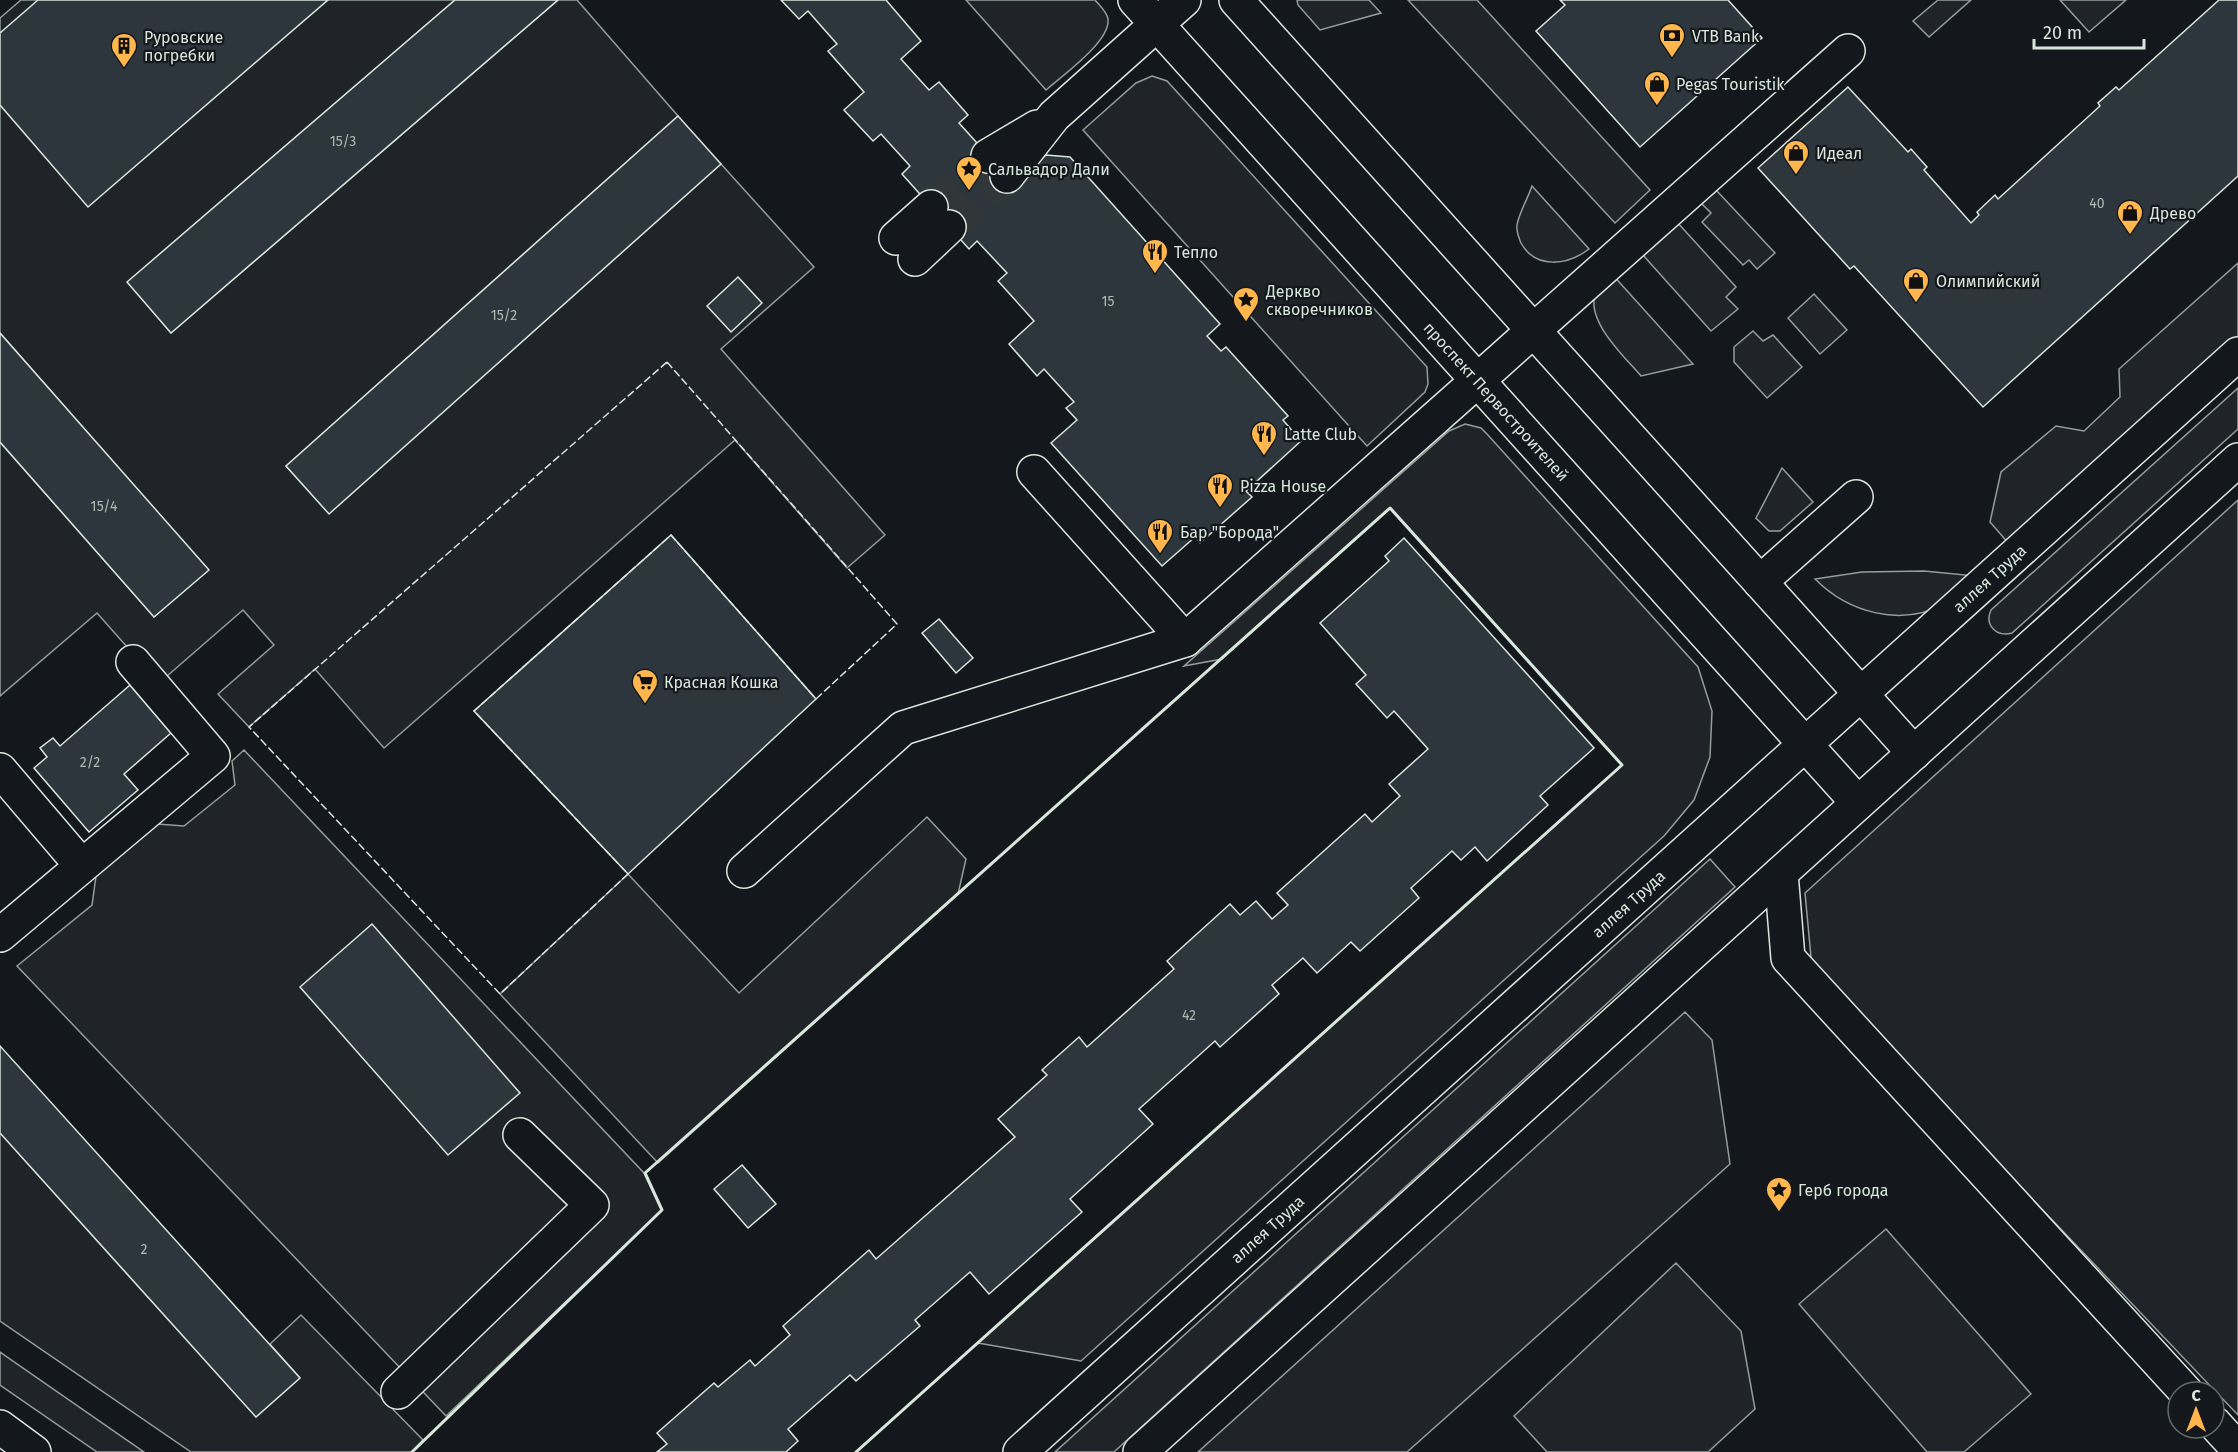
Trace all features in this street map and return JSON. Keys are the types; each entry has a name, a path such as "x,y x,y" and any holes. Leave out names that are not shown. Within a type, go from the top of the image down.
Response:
{"main road":[{"name":"проспект Первостроителей","path":"1135,0 1858,804"},
{"path":"997,166 1184,0"},
{"path":"1236,0 1914,753"},
{"path":"744,871 903,728 1185,640 1848,51"},
{"path":"906,248 940,217"},
{"name":"аллея Труда","path":"1020,1452 2238,354"},
{"path":"1140,1452 2238,460"},
{"path":"1035,472 1185,640"},
{"path":"1760,582 1856,497"},
{"path":"0,935 213,756 133,662"},
{"path":"0,770 81,865"},
{"path":"1781,873 1788,958 2175,1380"},
{"path":"398,1392 592,1205 520,1135"},
{"path":"0,1427 34,1452"},
{"path":"2226,1436 2238,1449"}],"shaded area":[{"path":"21,0 455,0 128,282 171,333 558,0 577,0 678,116 286,466 329,513 721,164 814,267 721,349 885,535 847,568 735,440 384,748 315,669 249,727 218,694 274,645 243,610 159,683 97,613 0,696 0,442 154,617 208,570 0,333 0,18"},
{"path":"966,0 1095,0 1107,16 1107,28 1084,58 1046,90"},
{"path":"1297,0 1369,0 1381,13 1320,30 1298,5"},
{"path":"1408,0 1477,0 1650,190 1615,223"},
{"path":"1938,0 1971,0 1929,37 1913,21"},
{"path":"2060,0 2126,0 2089,32"},
{"path":"1152,76 1167,81 1427,367 1428,384 1425,392 1367,446 1083,130 1136,83"},
{"path":"1532,186 1589,249 1572,259 1553,262 1535,258 1527,252 1521,243 1517,228"},
{"path":"1716,190 1775,253 1757,269 1749,260 1743,265 1702,222 1711,213 1701,203"},
{"path":"1677,222 1736,287 1726,297 1738,309 1711,331 1642,254"},
{"path":"2238,263 2238,340 2010,545 1990,522 2001,472 2056,426 2084,431 2120,397 2119,369"},
{"path":"1611,273 1693,364 1641,376 1608,337 1596,314 1594,303 1596,292"},
{"path":"1814,294 1847,330 1820,354 1788,318"},
{"path":"1753,331 1763,341 1773,335 1802,367 1767,398 1734,362 1734,347"},
{"path":"2238,388 2238,429 2012,633 2001,633 1993,629 1989,621 1991,610"},
{"path":"1465,424 1481,428 1487,434 1698,667 1712,711 1710,757 1694,800 1664,836 1081,1361 978,1343 1622,765 1391,508 1222,659 1184,666 1449,431"},
{"path":"1782,468 1813,502 1780,531 1769,531 1756,518"},
{"path":"2238,500 2238,1415 2226,1402 2226,1380 2205,1380 1812,968 1805,893"},
{"path":"1924,571 1976,576 1946,604 1911,615 1876,613 1859,608 1829,591 1815,579 1862,572"},
{"path":"244,750 644,1173 662,1210 446,1416 17,966 92,905 96,876 157,824 184,826 235,785 232,761"},
{"path":"927,817 966,859 958,894 658,1163 500,994 628,874 739,993"},
{"path":"1710,859 1735,887 1114,1452 1055,1452"},
{"path":"1685,1012 1712,1040 1730,1164 1407,1452 1198,1452"},
{"path":"0,1133 256,1417 300,1378 270,1344 301,1315 423,1440 412,1452 191,1452 0,1321"},
{"path":"1886,1229 2031,1394 1964,1452 1927,1452 1799,1304"},
{"path":"1676,1263 1741,1331 1755,1409 1708,1452 1547,1452 1514,1416"},
{"path":"0,1352 144,1452 97,1452 0,1385"}],"building":[{"name":"Руровские погребки","path":"38,0 328,0 88,207 0,105 0,33"},
{"path":"455,0 558,0 171,333 127,282"},
{"path":"781,0 886,0 921,41 901,59 929,90 939,82 968,115 959,123 1014,184 1046,155 1070,157 1220,324 1207,336 1221,351 1226,347 1288,416 1283,420 1301,441 1246,491 1252,497 1200,543 1195,537 1162,566 1051,443 1077,420 1066,408 1074,402 1044,369 1037,376 1009,344 1034,321 998,281 1007,273 977,241 969,249 902,174 910,166 881,134 873,141 844,110 864,92 828,51 837,44 808,11 799,19"},
{"path":"1560,0 1728,0 1762,38 1640,147 1536,31 1565,5"},
{"path":"2219,0 2238,0 2238,176 1983,407 1854,266 1850,269 1758,168 1848,87 1908,152 1911,149 1927,167 1924,170 1971,223 1979,215 1977,212 1995,195 1998,199 2100,106 2098,103 2116,87 2119,90"},
{"path":"678,116 721,164 329,514 286,466"},
{"path":"738,277 762,303 731,332 707,306"},
{"path":"0,333 209,570 154,617 0,442"},
{"name":"Красная Кошка","path":"671,535 816,699 628,874 474,711"},
{"path":"1404,538 1594,748 1540,796 1548,805 1487,861 1475,847 1461,860 1452,851 1411,888 1419,898 1360,951 1351,942 1317,973 1303,958 1272,985 1279,994 1220,1047 1215,1041 1139,1109 1153,1124 1070,1199 1082,1212 989,1294 970,1272 915,1320 920,1326 856,1381 850,1375 788,1429 798,1441 786,1452 657,1452 667,1444 657,1433 714,1383 718,1387 750,1360 755,1366 790,1335 783,1326 869,1250 876,1259 1015,1137 998,1119 1047,1075 1042,1070 1079,1037 1087,1047 1174,969 1167,961 1230,904 1240,915 1256,901 1272,919 1288,905 1277,893 1365,814 1372,822 1400,796 1389,784 1428,749 1394,711 1387,718 1356,684 1366,675 1320,623 1389,561 1385,556"},
{"path":"939,619 973,658 956,673 922,633"},
{"path":"130,685 171,733 124,774 138,790 89,832 34,768 47,757 40,748 53,738 60,746"},
{"path":"372,924 520,1093 448,1155 300,987"},
{"path":"0,1046 300,1378 256,1417 0,1133"},
{"path":"742,1165 776,1204 748,1228 714,1189"}],"tunnel":[{"path":"931,207 988,156"},
{"path":"949,227 1007,176"}],"fence":[{"path":"667,362 897,624 816,699 671,535 474,711 628,874 500,994 249,727 667,362"}],"wall":[{"path":"412,1452 662,1210 645,1173 1390,508 1622,765 856,1452"}],"place":[{"name":"VTB Bank","path":"1672,59"},
{"name":"Руровские погребки","path":"124,69"},
{"name":"Pegas Touristik","path":"1657,107"},
{"name":"Идеал","path":"1796,176"},
{"name":"Сальвадор Дали","path":"969,192"},
{"name":"Древо","path":"2130,236"},
{"name":"Тепло","path":"1155,275"},
{"name":"Олимпийский","path":"1916,304"},
{"name":"Деркво скворечников","path":"1246,323"},
{"name":"Latte Club","path":"1264,457"},
{"name":"Pizza House","path":"1220,509"},
{"name":"Бар \"Борода\"","path":"1160,555"},
{"name":"Красная Кошка","path":"645,705"},
{"name":"Герб города","path":"1779,1213"}]}
